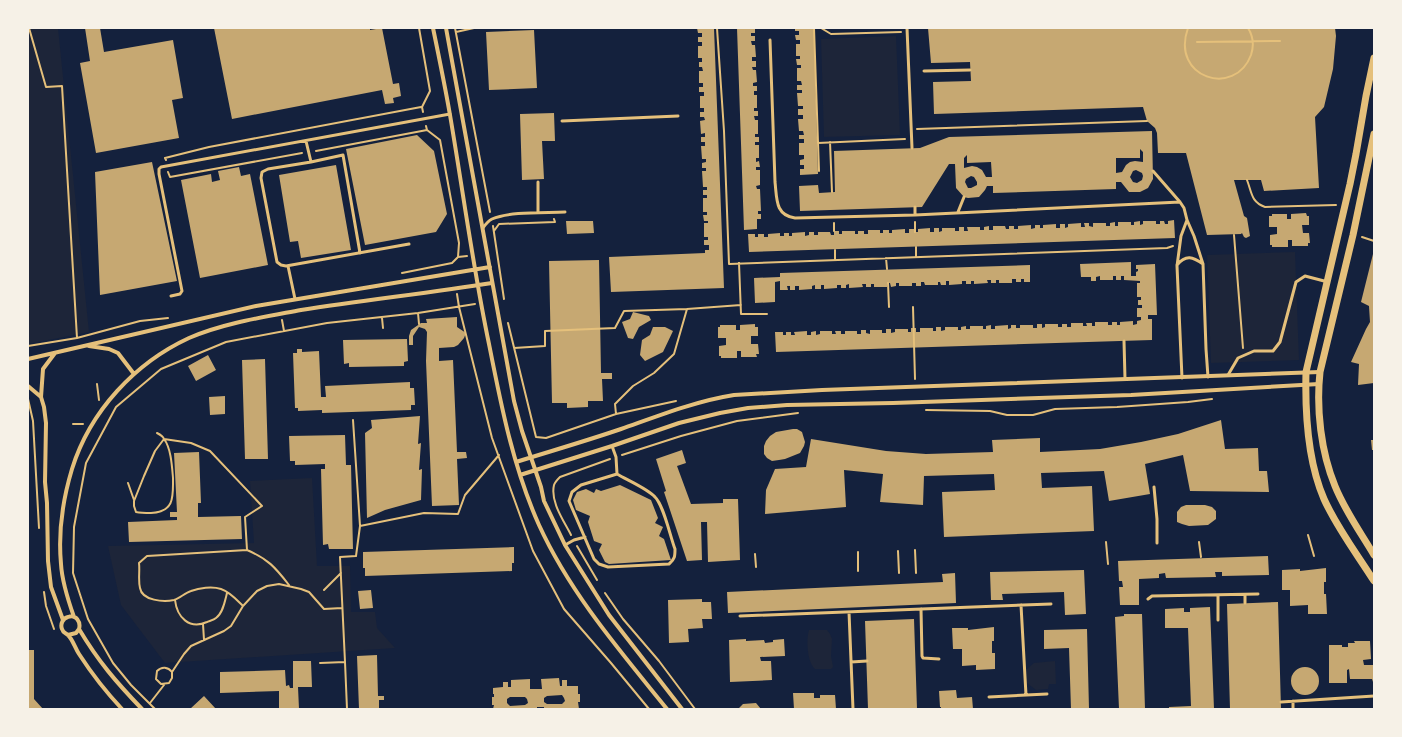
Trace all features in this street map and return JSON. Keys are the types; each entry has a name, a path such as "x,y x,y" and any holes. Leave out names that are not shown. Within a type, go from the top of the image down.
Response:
{"street":[{"path":"433,28 450,114 477,285 511,446 520,475 539,525 566,575 604,631 667,709"},
{"path":"446,28 514,401 544,501 565,545 609,615 682,709"},
{"path":"1374,58 1356,154 1328,282 1306,372 1308,430 1316,473 1324,499 1337,523 1374,581"},
{"path":"1374,134 1353,234 1320,372 1319,384 1320,415 1324,446 1335,486 1347,511 1374,555"},
{"path":"28,359 182,323 295,299 490,267"},
{"path":"68,635 76,634 80,626 78,620 74,617 66,593 61,564 61,528 63,506 68,482 75,459 85,435 109,401 134,374 163,352 190,338 234,324 326,306 492,283"},
{"path":"86,346 109,349 118,353 134,374"},
{"path":"56,353 43,369 41,397 44,406 46,423 45,482 47,503 48,561 51,586 63,620 61,623 62,629 68,635 94,676 109,696 122,709"},
{"path":"516,462 584,442 680,409 720,397 734,395 830,390 1320,372"},
{"path":"520,475 679,423 720,413 779,405 893,403 1131,395 1319,384"},
{"path":"28,386 41,397"},
{"path":"63,620 68,617 74,617"},
{"path":"79,629 99,661 142,709"}],"lane":[{"path":"907,28 912,148"},
{"path":"770,40 774,122 773,159 777,200 780,210 786,217 915,215 1180,202"},
{"path":"924,71 970,70"},
{"path":"172,296 180,294 182,291 159,168 450,114"},
{"path":"562,121 678,116"},
{"path":"306,141 311,162"},
{"path":"360,253 343,155 268,169 262,172 261,178 277,262 281,265 288,266 360,253 409,244"},
{"path":"1153,171 1184,208 1203,264 1208,377"},
{"path":"538,182 538,213"},
{"path":"958,212 964,196"},
{"path":"915,207 915,215"},
{"path":"483,228 491,220 512,214 565,212"},
{"path":"1182,378 1177,266 1181,236 1187,220"},
{"path":"1177,266 1181,260 1188,258 1194,258 1203,264"},
{"path":"288,266 295,299"},
{"path":"1228,375 1238,358 1254,351 1273,351 1280,342 1296,282 1305,276 1328,282"},
{"path":"1124,341 1125,379"},
{"path":"612,446 616,457 617,474"},
{"path":"617,474 649,492 655,497 660,505 675,549 674,560 669,564 608,567 599,564 594,559 569,501 572,492 581,485 617,474"},
{"path":"1154,487 1157,519 1157,543"},
{"path":"565,545 574,540 585,537"},
{"path":"1148,599 1152,596 1218,596 1258,594"},
{"path":"1245,603 1246,595"},
{"path":"1218,596 1218,620"},
{"path":"740,616 1051,604"},
{"path":"1022,605 1026,695"},
{"path":"921,609 922,656 927,659 939,659"},
{"path":"849,612 853,709"},
{"path":"851,662 866,661"},
{"path":"989,697 1047,694"},
{"path":"1281,702 1374,696"},
{"path":"1293,701 1293,709"}],"path":[{"path":"28,28 46,87 62,86 67,142 77,338"},
{"path":"402,273 452,263 458,257 459,243 440,140 427,130 170,177 165,158 209,147 422,107 430,91 419,28"},
{"path":"455,28 494,231 504,299"},
{"path":"456,32 474,28"},
{"path":"717,28 724,139 729,264 1167,248 1172,247 1176,240"},
{"path":"814,28 819,171"},
{"path":"821,28 831,34 901,32"},
{"path":"1188,28 1184,49 1187,59 1193,68 1212,78 1223,78 1233,75 1242,69 1248,61 1252,51 1252,40 1248,28"},
{"path":"1197,42 1280,41"},
{"path":"911,129 1147,121"},
{"path":"818,143 912,139"},
{"path":"830,142 832,192"},
{"path":"1248,180 1254,200 1259,205 1265,207 1336,205"},
{"path":"494,231 499,224 554,222 554,213"},
{"path":"915,215 915,232"},
{"path":"1234,234 1244,356"},
{"path":"1353,234 1374,241"},
{"path":"916,247 916,257"},
{"path":"835,250 835,260"},
{"path":"886,258 887,269"},
{"path":"739,263 741,314 767,314"},
{"path":"888,283 889,307"},
{"path":"514,348 545,346 545,331 615,328 624,311 741,305"},
{"path":"155,709 132,686 113,663 88,619 73,573 74,527 86,463 116,408 161,369 226,342 327,322 382,318 459,307 492,438 533,551 564,610 649,709"},
{"path":"913,307 916,382"},
{"path":"616,414 615,404 632,386 654,373 674,354 686,309"},
{"path":"418,313 419,324"},
{"path":"28,346 77,338 140,321 169,318"},
{"path":"382,318 383,328"},
{"path":"508,320 536,437 546,438 616,414 681,400"},
{"path":"96,406 100,400 97,384"},
{"path":"925,410 990,411 1007,415 1033,415 1055,409 1117,407 1188,402 1219,398"},
{"path":"598,582 561,517 554,498 554,484 560,477 681,436 737,421 799,413"},
{"path":"73,424 83,425 87,419"},
{"path":"347,709 340,557 356,556 360,526 353,420"},
{"path":"128,483 136,512 158,513 164,511 169,506 173,496 172,461 164,439 157,433"},
{"path":"134,501 155,451 164,439"},
{"path":"164,439 191,443 210,451 262,506 245,517 246,550"},
{"path":"360,526 424,513 458,514 465,495 499,455"},
{"path":"1308,535 1314,556"},
{"path":"1106,542 1108,564"},
{"path":"1199,542 1201,557"},
{"path":"243,606 233,596 222,589 209,588 190,591 175,600 149,598 142,595 140,589 140,564 147,556 246,550 256,554 275,567 289,585"},
{"path":"916,550 916,573"},
{"path":"898,551 899,573"},
{"path":"858,552 858,571"},
{"path":"755,554 756,567"},
{"path":"324,590 341,573"},
{"path":"150,703 164,685 171,681 172,672 191,646 231,626 243,606 257,591 267,586 279,584 289,585 310,592 324,609 342,608"},
{"path":"602,589 623,619 659,661 695,709"},
{"path":"175,600 176,609 182,617 192,624 203,624 216,618 223,608 227,593"},
{"path":"203,624 204,640"},
{"path":"320,663 345,662"},
{"path":"164,685 159,683 156,679 157,671 165,667 172,672"}],"shaded area":[{"path":"28,28 58,28 89,332 28,344"},
{"path":"896,36 900,135 824,137 821,39"},
{"path":"1295,252 1299,360 1211,363 1207,255"},
{"path":"312,478 317,566 350,566 351,612 375,612 377,628 395,648 165,663 121,605 108,546 254,543 250,481"},
{"path":"809,630 827,630 830,634 832,639 831,656 833,667 831,669 815,669 812,666 808,651"},
{"path":"1055,661 1056,684 1049,684 1048,689 1036,690 1027,683 1027,669 1034,663"}],"building":[{"path":"85,28 100,28 104,52 173,40 183,98 172,100 179,138 96,153 80,63 90,61"},
{"path":"214,28 370,28 370,30 382,28 393,84 399,83 401,96 393,98 394,103 385,104 382,90 232,119"},
{"path":"697,28 714,28 724,288 611,292 609,257 705,253 705,250 709,250 709,245 704,245 704,240 708,240 708,237 704,237 704,223 708,223 708,221 704,221 703,215 707,215 707,212 703,212 703,198 707,198 707,195 703,195 703,190 707,190 707,187 703,187 702,171 706,171 706,168 702,168 702,163 706,162 706,159 702,159 701,146 705,146 705,142 701,142 701,137 705,137 705,133 701,134 700,121 705,120 704,117 700,117 700,112 704,112 704,108 700,108 700,96 704,96 704,92 699,92 699,87 703,87 703,83 699,83 699,71 703,71 702,67 699,67 699,62 702,62 702,58 698,58 698,46 702,46 702,42 698,42 698,37 702,37 702,33 698,33"},
{"path":"737,28 755,28 755,33 751,33 751,36 755,36 755,41 751,41 752,45 755,45 756,57 752,57 752,61 756,61 756,67 752,67 753,70 756,70 757,82 753,83 753,86 757,86 757,91 754,91 754,95 757,95 757,108 754,108 754,111 758,111 758,116 754,116 755,120 758,120 758,134 755,134 755,137 759,137 759,142 755,142 755,145 759,145 759,158 756,158 756,162 759,161 760,167 756,167 756,170 760,170 760,185 756,186 757,189 760,189 761,211 758,211 758,214 761,214 761,219 757,219 757,229 744,230"},
{"path":"795,28 814,28 818,174 800,175 800,169 804,169 804,165 800,165 800,160 804,159 804,155 799,155 799,143 804,143 804,139 799,139 799,135 804,135 803,131 799,131 798,119 803,119 803,115 798,115 798,109 803,109 803,106 798,106 797,93 802,93 802,90 797,90 797,85 802,85 801,81 797,81 797,68 801,68 801,65 797,65 796,59 800,59 800,56 796,56 796,44 800,44 800,40 796,40 795,35 799,35 799,31 795,31"},
{"path":"928,28 1335,28 1336,36 1333,69 1324,107 1315,117 1319,188 1264,191 1261,180 1234,180 1244,216 1247,218 1250,236 1246,238 1242,233 1207,235 1186,153 1158,153 1157,133 1155,128 1147,121 1143,107 934,114 933,82 971,81 970,62 931,63"},
{"path":"534,30 537,88 489,90 486,32"},
{"path":"554,113 555,141 542,141 544,179 522,180 520,114"},
{"path":"1152,131 1153,179 1148,188 1140,192 1129,192 1121,182 1116,182 1116,189 993,193 993,186 987,186 979,197 968,198 964,197 956,188 955,164 949,164 922,207 800,211 799,186 818,185 819,193 835,192 834,151 920,148 949,137","holes":["1140,149 1143,152 1143,162 1130,162 1126,165 1122,172 1116,173 1116,158 1140,158","967,155 967,163 991,162 992,177 986,177 982,170 977,167 972,166 964,168 964,158","1136,170 1142,173 1142,180 1137,183 1133,182 1130,177 1133,171","971,176 974,177 977,185 968,188 965,182 966,179"]},
{"path":"417,135 434,151 447,214 436,232 365,245 346,149"},
{"path":"152,162 177,281 100,295 95,172"},
{"path":"336,165 351,250 301,258 298,241 290,242 279,175"},
{"path":"239,167 241,176 250,174 268,265 200,278 181,180 211,174 212,182 220,180 218,171"},
{"path":"1306,213 1307,216 1309,216 1309,225 1302,225 1303,233 1309,233 1310,243 1308,243 1308,246 1292,246 1292,240 1288,240 1288,247 1272,247 1272,245 1270,245 1270,235 1277,234 1277,227 1269,227 1269,216 1272,216 1272,214 1287,214 1287,219 1291,219 1291,214"},
{"path":"1174,220 1175,238 749,252 748,234 755,234 755,237 758,237 758,234 764,234 764,237 768,237 768,234 780,233 780,236 784,236 784,233 789,233 789,236 792,236 792,233 805,232 805,236 809,235 809,232 814,232 814,235 818,235 818,232 830,232 831,235 834,235 834,231 839,231 839,234 842,234 842,231 855,231 855,234 858,234 858,231 864,231 864,234 868,234 868,230 880,230 880,233 883,233 883,230 889,230 889,233 892,233 892,230 905,229 905,233 909,233 909,229 914,229 914,232 918,232 918,229 930,228 930,232 934,232 934,228 939,228 939,232 942,231 942,228 955,228 955,231 959,231 959,227 964,227 964,231 968,231 967,227 980,227 980,230 984,230 984,227 989,226 989,230 993,230 993,226 1005,226 1006,229 1009,229 1009,226 1014,226 1014,229 1018,229 1018,226 1031,225 1031,229 1035,228 1035,225 1040,225 1040,228 1043,228 1043,225 1056,224 1056,228 1060,228 1060,224 1065,224 1065,228 1068,227 1068,224 1081,223 1081,227 1085,227 1084,223 1089,223 1089,226 1093,227 1093,223 1106,223 1106,226 1110,226 1110,223 1115,222 1115,226 1118,226 1118,222 1131,222 1131,225 1134,225 1134,222 1140,221 1140,225 1143,224 1143,221 1156,221 1156,224 1160,224 1160,221 1164,221 1165,224 1168,224 1168,221"},
{"path":"566,221 593,221 594,233 567,234"},
{"path":"1373,254 1374,383 1358,385 1359,364 1351,362 1370,322 1369,306 1361,302"},
{"path":"599,260 601,373 612,373 612,379 602,379 603,401 588,401 588,407 567,408 567,403 552,403 549,261"},
{"path":"1131,262 1131,276 1136,276 1138,269 1136,269 1136,265 1155,264 1157,315 1148,315 1148,319 1152,319 1152,340 776,352 775,332 783,332 783,335 786,335 786,332 791,332 791,335 795,335 794,332 807,331 807,335 811,335 811,332 816,331 816,335 820,334 820,331 832,331 832,334 836,334 835,331 841,331 841,334 845,334 845,331 857,331 857,334 861,334 861,330 866,330 866,333 870,334 870,330 882,330 882,333 886,333 886,329 891,329 891,333 895,332 895,329 908,329 908,332 911,332 911,328 916,328 916,332 920,332 920,328 933,328 933,331 936,331 936,327 941,327 941,331 945,330 945,327 958,327 958,330 961,330 961,327 966,326 966,329 970,329 970,326 983,326 983,329 986,329 986,326 991,325 991,329 995,329 995,326 1008,325 1008,329 1011,328 1011,325 1016,325 1016,328 1020,328 1020,325 1033,325 1033,328 1037,328 1037,324 1042,324 1042,328 1045,327 1045,324 1058,324 1058,327 1062,327 1062,324 1067,324 1067,327 1071,327 1071,323 1083,323 1083,326 1087,326 1086,323 1092,323 1092,326 1095,326 1095,322 1108,322 1108,325 1112,325 1112,322 1117,322 1117,325 1120,325 1120,322 1133,321 1133,325 1137,324 1137,321 1141,320 1141,317 1137,317 1137,308 1142,308 1142,305 1138,305 1138,300 1141,300 1141,297 1137,297 1137,283 1140,283 1140,281 1124,280 1124,276 1121,276 1121,280 1116,280 1116,276 1113,276 1113,280 1100,280 1100,276 1096,277 1096,281 1091,281 1091,277 1081,277 1080,264"},
{"path":"1030,265 1030,282 1024,282 1024,279 1021,279 1021,282 1016,282 1016,279 1012,279 1012,283 999,283 999,280 996,280 996,283 991,283 991,280 987,280 988,283 974,284 974,281 971,281 971,284 966,284 966,281 962,281 962,284 949,285 949,281 946,281 946,285 941,285 940,282 938,282 938,285 925,285 924,282 921,282 921,286 916,286 916,283 912,283 912,286 899,286 899,283 896,283 896,286 891,287 890,283 887,283 887,287 874,287 874,284 871,284 871,287 866,287 866,284 862,284 863,287 849,288 849,284 846,285 846,288 841,288 841,285 837,285 837,288 824,289 824,285 821,285 821,289 815,289 815,285 812,286 812,289 799,290 799,286 795,286 795,290 790,290 790,286 787,286 788,290 780,290 780,281 775,282 775,302 755,303 754,278 780,277 780,273"},
{"path":"633,312 649,316 651,320 639,327 633,339 628,338 622,322 630,319"},
{"path":"457,317 457,327 466,333 464,338 454,347 439,348 439,361 453,360 457,452 466,452 467,458 457,459 459,505 432,506 426,361 427,332 425,329 419,327 413,336 413,345 409,345 409,336 411,330 421,323 427,323 426,319"},
{"path":"755,324 755,327 758,327 758,336 751,336 751,344 758,344 759,354 756,354 757,357 741,357 741,351 737,351 737,358 721,358 721,356 719,356 719,346 726,345 726,338 718,338 718,327 720,327 720,325 736,325 736,330 740,330 740,325"},
{"path":"653,327 665,327 673,331 663,352 645,361 640,355 642,340 650,335"},
{"path":"407,339 408,361 404,362 404,366 349,367 349,363 344,364 343,340"},
{"path":"297,349 302,349 302,352 319,351 321,397 326,397 325,386 410,382 410,388 414,388 415,405 411,405 411,410 322,413 322,410 298,411 298,408 295,408 293,353 297,353"},
{"path":"208,355 216,370 196,381 188,366"},
{"path":"265,359 268,459 245,459 242,360"},
{"path":"225,396 225,414 210,415 209,397"},
{"path":"420,416 418,444 421,443 419,470 422,469 421,500 385,510 367,518 365,433 372,428 371,420"},
{"path":"1221,420 1225,449 1258,448 1259,471 1267,471 1269,492 1190,491 1183,455 1145,464 1150,494 1109,501 1104,471 1041,473 1042,488 1092,486 1094,531 944,537 942,492 995,490 994,474 924,476 923,505 880,502 883,474 844,470 846,507 765,514 766,490 775,469 806,467 811,439 886,451 926,454 993,452 992,440 1040,438 1040,452 1100,449 1141,442 1178,434"},
{"path":"797,429 802,432 805,442 800,453 779,460 772,461 767,458 764,454 764,446 770,436 776,432"},
{"path":"345,435 346,465 351,465 353,549 329,549 328,544 323,545 321,469 325,469 325,464 295,465 295,461 290,461 289,436"},
{"path":"1371,440 1374,440 1374,450 1372,450"},
{"path":"682,450 686,463 677,466 691,504 723,503 723,499 738,499 740,560 708,562 707,522 701,522 702,560 687,561 664,492 666,491 656,459"},
{"path":"199,452 201,503 198,503 198,517 241,516 242,539 129,542 128,522 177,520 177,517 170,517 170,512 177,512 174,453"},
{"path":"620,485 651,500 658,518 655,523 663,527 659,536 664,539 671,560 609,564 605,562 599,550 602,544 594,541 588,522 590,516 576,510 573,500 577,492 586,489 594,493 596,489 601,491"},
{"path":"1186,505 1205,505 1212,507 1216,511 1216,519 1208,525 1189,526 1177,522 1177,512 1181,507"},
{"path":"514,547 514,563 512,563 512,571 365,576 365,568 363,568 363,552"},
{"path":"1268,556 1269,575 1222,576 1222,572 1215,572 1216,577 1166,578 1165,573 1159,574 1159,578 1139,579 1139,605 1120,605 1119,587 1123,587 1122,581 1119,581 1118,561"},
{"path":"1326,568 1324,594 1326,594 1327,614 1308,614 1308,605 1290,606 1290,590 1282,590 1282,570 1300,569 1300,571"},
{"path":"1084,570 1086,614 1065,615 1064,592 1002,594 1003,600 991,600 990,572"},
{"path":"955,573 956,603 728,613 727,592 943,582 942,574"},
{"path":"371,590 373,608 360,609 358,591"},
{"path":"702,599 702,602 711,602 712,619 702,619 703,628 688,629 689,642 669,643 668,600"},
{"path":"1278,602 1281,709 1230,709 1227,604"},
{"path":"1210,607 1214,709 1169,709 1169,707 1191,706 1188,628 1165,628 1165,609 1184,608 1184,612 1190,612 1190,608"},
{"path":"1124,614 1142,614 1145,709 1119,709 1115,617 1124,616"},
{"path":"914,619 917,709 868,709 865,621"},
{"path":"994,627 992,653 995,653 995,669 976,670 976,665 962,666 962,649 953,649 952,628 968,628 968,630"},
{"path":"1087,629 1089,709 1071,709 1069,648 1044,649 1044,630"},
{"path":"746,639 746,641 764,640 765,643 773,642 773,640 784,639 785,656 760,657 761,661 771,661 772,680 730,682 729,640"},
{"path":"1354,641 1370,641 1371,659 1363,660 1364,665 1374,665 1374,682 1372,679 1350,679 1349,669 1347,670 1347,683 1329,683 1329,645 1342,645 1342,647 1348,647 1348,643 1355,643"},
{"path":"28,650 34,650 34,699 43,709 28,709"},
{"path":"377,655 378,696 384,696 384,700 379,700 379,709 359,709 357,656"},
{"path":"293,661 311,661 312,687 298,687 299,709 279,709 279,691 220,693 220,672 285,670 286,686 289,685 290,688 293,688"},
{"path":"1305,667 1315,671 1319,681 1315,691 1305,695 1295,691 1291,681 1295,671"},
{"path":"559,678 560,686 562,686 562,680 567,680 567,686 578,686 578,694 580,694 580,702 578,702 579,709 544,709 544,707 537,707 537,709 493,709 493,688 503,687 503,682 508,682 508,687 511,687 511,680 530,679 530,689 542,689 541,679","holes":["562,695 565,701 562,704 547,704 544,702 544,698 547,696","510,697 525,697 528,703 525,705 510,706 507,703 507,699"]},
{"path":"956,690 957,698 972,697 973,709 941,709 939,691"},
{"path":"793,693 814,693 814,698 820,698 820,695 835,695 836,709 794,709"},
{"path":"204,696 216,709 190,709"},
{"path":"756,703 761,709 738,709 743,704"}]}
